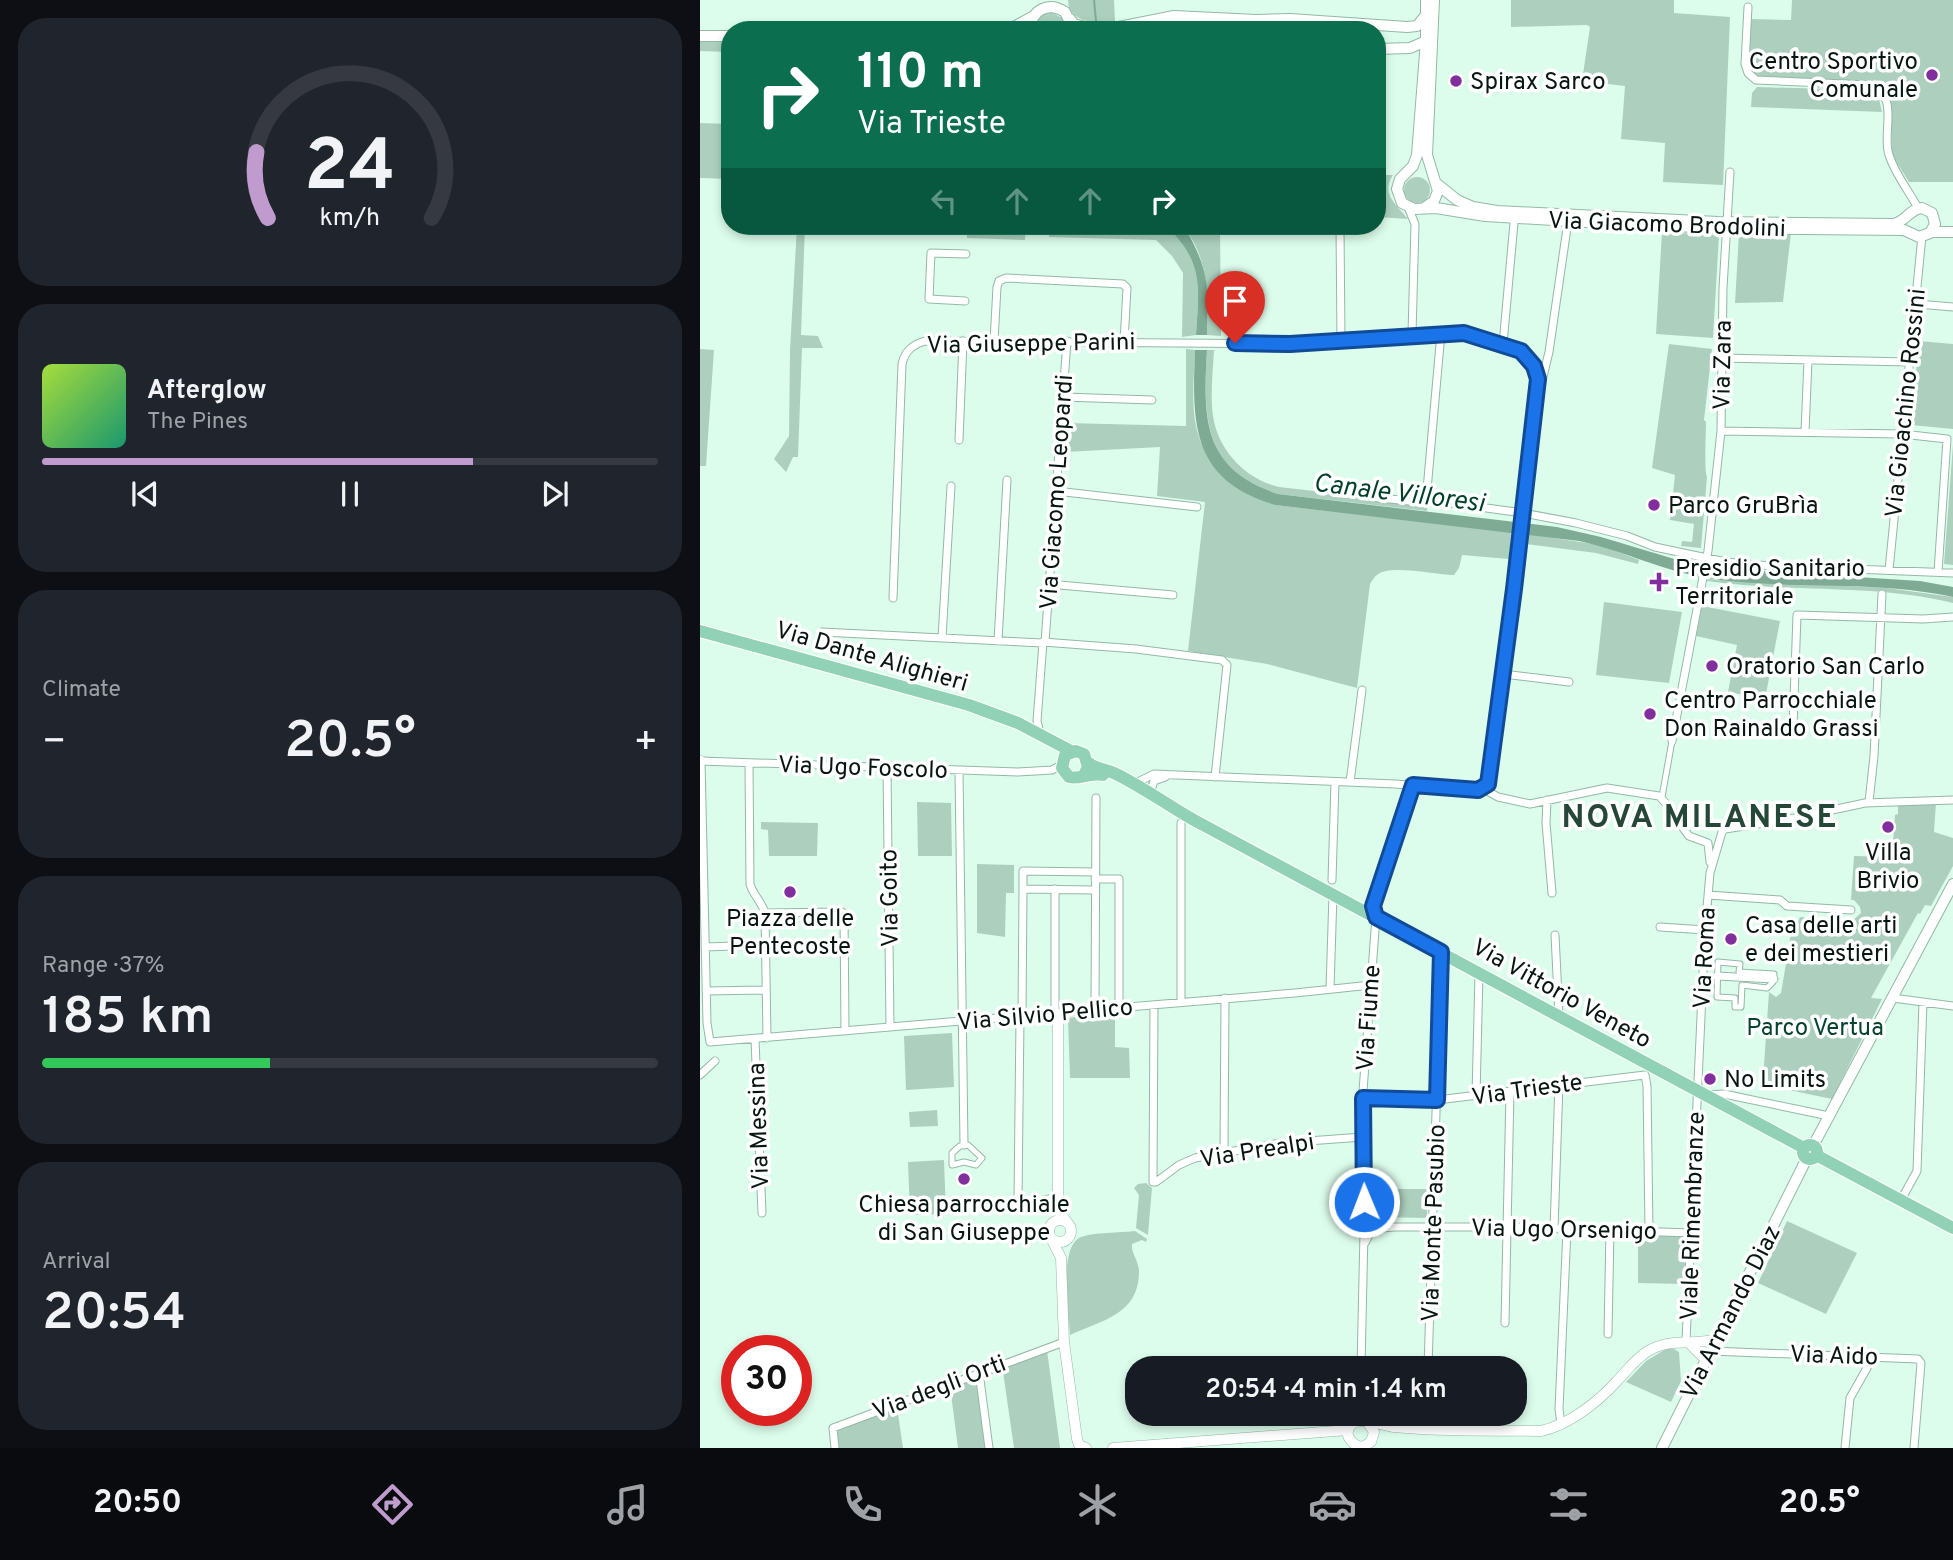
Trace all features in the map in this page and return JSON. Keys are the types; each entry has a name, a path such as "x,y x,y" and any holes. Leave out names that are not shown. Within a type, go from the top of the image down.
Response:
{"main road":[{"path":"1410,171 1417,155 1427,66 1431,9 1426,0"},
{"path":"1025,21 1041,8 1052,6 1065,12 1070,21"},
{"path":"1386,26 1417,26 1431,9"},
{"path":"1431,9 1426,41 1427,155 1434,179 1436,198 1417,210 1400,201 1397,188 1401,178 1410,171 1421,169 1434,179"},
{"path":"1149,21 1174,16 1319,21"},
{"path":"1031,21 1032,17"},
{"path":"1407,27 1426,41"},
{"path":"700,36 721,36"},
{"path":"1400,50 1426,41"},
{"path":"1386,49 1414,54 1427,66"},
{"name":"Via Giacomo Brodolini","path":"1434,179 1448,194 1463,203 1497,211 1727,225 1893,225 1907,217"},
{"name":"Via Giacomo Brodolini","path":"1424,208 1485,216 1573,222 1904,230 1911,233"},
{"path":"1953,225 1942,223 1927,209 1918,208 1911,211 1906,225 1911,233 1953,232"},
{"path":"1927,234 1935,224 1934,217"},
{"name":"Via Dante Alighieri","path":"700,631 949,699 998,716 1041,734 1065,762"},
{"name":"Via Dante Alighieri","path":"998,716 1057,750 1065,762"},
{"path":"1080,752 1086,769 1076,778 1065,762 1080,752"},
{"name":"Via Vittorio Veneto","path":"1086,769 1094,767 1110,771 1150,793 1185,820"},
{"name":"Via Vittorio Veneto","path":"1086,769 1093,774 1111,778 1185,820 1332,887 1376,917 1953,1228"},
{"name":"Via Armando Diaz","path":"1662,1448 1810,1152 1953,884"}],"street":[{"path":"1748,8 1745,64 1748,73 1756,80 1867,85 1882,92 1888,104 1889,158 1918,208"},
{"name":"Via Zara","path":"1672,741 1706,562 1721,431 1721,358 1730,172"},
{"path":"1408,207 1415,224 1412,334"},
{"path":"1415,224 1424,208"},
{"path":"1536,399 1545,366 1567,228 1573,222"},
{"path":"1503,344 1514,223"},
{"name":"Via Gioachino Rossini","path":"1888,570 1910,362 1927,234"},
{"path":"1340,235 1341,341"},
{"path":"965,301 929,299 931,253 967,254"},
{"path":"994,341 997,287 999,281 1006,278 1122,284 1127,288 1124,342"},
{"path":"1917,304 1953,307"},
{"path":"1426,501 1441,333"},
{"name":"Via Giuseppe Parini","path":"893,598 903,358 916,344 925,341 1067,341 1290,344 1412,334 1464,333 1521,351 1534,366"},
{"path":"959,440 963,341"},
{"name":"Via Giacomo Leopardi","path":"1041,734 1036,725 1067,341"},
{"path":"1721,358 1910,362"},
{"path":"1805,432 1808,359"},
{"path":"1534,366 1545,366"},
{"path":"1134,784 1154,774 1478,790 1485,788 1490,779 1522,522 1538,379 1534,366"},
{"path":"1063,397 1152,400"},
{"path":"1721,431 1902,434 1947,439 1938,572"},
{"path":"998,641 1007,480"},
{"path":"942,638 951,486"},
{"path":"1056,491 1197,507"},
{"path":"1371,497 1523,513 1599,528 1706,562 1953,573"},
{"path":"1048,584 1173,595"},
{"path":"1882,594 1874,756 1869,802 1953,800"},
{"path":"1793,728 1797,615 1923,619 1953,617"},
{"path":"822,632 1136,649 1222,660 1227,665 1215,777"},
{"path":"1503,674 1569,682"},
{"path":"1350,782 1362,690"},
{"path":"1672,741 1662,794 1689,836 1708,843 1710,873"},
{"path":"700,761 706,991 766,990"},
{"name":"Via Ugo Foscolo","path":"700,761 1026,772 1052,770 1065,762"},
{"path":"749,763 750,884 752,892 764,906 765,913 767,1038"},
{"name":"Via Goito","path":"887,768 890,1027"},
{"path":"960,771 964,1145"},
{"path":"1150,793 1156,779 1176,776"},
{"path":"1330,989 1335,782"},
{"name":"Via Fiume","path":"1371,1224 1363,1213 1363,1098 1376,917 1373,911 1413,785"},
{"path":"1485,788 1491,794 1513,802 1530,804 1607,788 1662,794"},
{"path":"1095,1010 1096,798"},
{"path":"1544,801 1552,893"},
{"name":"Via Roma","path":"1701,1093 1705,930 1710,873 1722,832 1725,828 1785,820 1869,802"},
{"path":"1181,1002 1185,820"},
{"path":"1058,1201 1023,1205 1019,1202 1023,871 1119,879 1119,1008"},
{"path":"1023,889 1094,890"},
{"path":"1055,889 1058,1201 1061,1215 1071,1228 1061,1258"},
{"path":"1708,895 1780,900 1787,906 1852,911"},
{"path":"765,913 844,914 845,1031"},
{"path":"1660,928 1705,930"},
{"path":"1555,935 1559,1016"},
{"path":"705,947 766,945"},
{"name":"Via Monte Pasubio","path":"1428,1356 1441,952"},
{"path":"1718,962 1740,964 1739,972 1774,974 1774,979 1767,988 1742,985 1741,1007 1735,1007 1735,998 1717,997 1717,976 1718,962"},
{"path":"1476,1096 1479,972"},
{"path":"1717,976 1774,979"},
{"name":"Via Silvio Pellico","path":"706,991 708,1039 719,1043 1371,985"},
{"path":"1224,1152 1225,998"},
{"path":"1893,998 1953,1006"},
{"path":"1901,1200 1917,1171 1923,1002"},
{"name":"Via Prealpi","path":"1154,1005 1152,1179 1156,1182 1179,1165 1195,1158 1280,1143 1363,1138"},
{"name":"Via Messina","path":"755,1039 762,1213"},
{"path":"700,1074 715,1061"},
{"name":"Via Trieste","path":"1363,1098 1437,1100 1641,1074 1647,1078 1649,1231"},
{"path":"1554,1229 1559,1084"},
{"path":"1505,1323 1510,1091"},
{"path":"1701,1093 1724,1094 1829,1116"},
{"name":"Viale Rimembranze","path":"1686,1341 1701,1093"},
{"path":"964,1145 968,1145 982,1158 976,1165 960,1162 952,1165 952,1153 964,1145"},
{"path":"1058,1201 1049,1231 1061,1258 1064,1342 1077,1439 1080,1445 1086,1448"},
{"path":"1052,1224 1059,1220 1067,1222"},
{"path":"1361,1356 1365,1244 1371,1224"},
{"name":"Via Ugo Orsenigo","path":"1371,1224 1394,1227 1509,1227 1692,1233"},
{"path":"1561,1424 1559,1409 1567,1229"},
{"path":"1608,1334 1610,1230"},
{"path":"1051,1238 1058,1242 1069,1239"},
{"path":"1717,1339 1720,1345 1733,1351"},
{"name":"Viale Rimembranze","path":"1389,1426 1541,1431 1561,1424 1611,1388 1634,1362 1651,1350 1666,1343 1717,1339"},
{"name":"Viale Rimembranze","path":"1686,1341 1708,1355"},
{"name":"Via degli Orti","path":"835,1448 833,1428 1064,1342"},
{"name":"Via Aido","path":"1708,1355 1733,1351 1918,1359 1922,1363 1914,1448"},
{"path":"1845,1448 1850,1398 1867,1368 1868,1356"},
{"path":"979,1372 989,1448"},
{"path":"1113,1448 1348,1430 1353,1426"},
{"name":"Viale Rimembranze","path":"1370,1442 1378,1431 1393,1427"},
{"path":"1348,1430 1349,1438 1355,1446 1362,1447 1370,1442"}],"green space":[{"path":"1068,0 1114,0 1115,21 1083,20 1069,9"},
{"path":"1511,0 1674,0 1674,13 1730,17 1723,185 1663,182 1665,143 1621,139 1625,86 1582,81 1590,27 1511,27"},
{"path":"1792,0 1953,0 1953,182 1909,182 1892,155 1891,99 1883,88 1871,82 1762,78 1752,72 1749,64 1751,19 1791,20"},
{"path":"1051,12 1063,21 1037,21 1044,14"},
{"path":"700,39 721,39 721,52 700,51"},
{"path":"1757,87 1865,90 1879,99 1882,112 1751,107 1752,93"},
{"path":"700,123 721,124 721,179 700,178"},
{"path":"1386,175 1393,175 1389,182 1389,194 1408,219 1386,218"},
{"path":"1417,177 1426,181 1430,190 1426,199 1417,203 1408,199 1404,190 1408,181"},
{"path":"1662,232 1719,235 1713,338 1656,334"},
{"path":"1739,233 1791,233 1783,302 1735,303"},
{"path":"796,235 805,235 801,335 818,336 823,348 802,348 798,457 793,457 786,472 774,459 789,436 790,350"},
{"path":"967,235 1025,235 1025,240 967,238"},
{"path":"1174,235 1187,251 1196,276 1196,335 1182,337 1183,273 1172,256 1156,240 1049,237"},
{"path":"1190,235 1220,235 1221,336 1207,335 1205,278"},
{"path":"1919,341 1953,344 1953,429 1911,425"},
{"path":"1669,344 1712,349 1704,420 1707,477 1701,548 1681,546 1682,541 1692,542 1694,524 1670,520 1675,475 1652,468"},
{"path":"700,349 714,350 706,466 700,466"},
{"path":"1186,349 1195,350 1193,403 1198,435 1204,450 1227,478 1243,491 1275,505 1511,532 1509,559 1462,555 1454,575 1392,570 1376,576 1370,584 1357,688 1267,664 1188,651 1205,502 1157,496 1160,447 1065,452 1067,423 1186,426"},
{"path":"1207,350 1214,350 1212,400 1216,428 1227,451 1244,470 1279,487 1428,504 1427,511 1278,494 1253,484 1235,471 1222,456 1208,419"},
{"path":"1953,444 1953,565 1944,564"},
{"path":"1527,534 1600,545 1639,560 1638,564 1596,553 1526,544"},
{"path":"1707,579 1887,588 1953,597 1953,603 1892,593 1738,585"},
{"path":"1604,602 1682,612 1669,683 1596,675"},
{"path":"1702,606 1780,621 1765,699 1728,692 1737,645 1696,636"},
{"path":"917,802 951,803 952,856 918,856"},
{"name":"Parco Vertua","path":"1936,803 1934,832 1953,838 1953,866 1931,906 1925,905 1920,914 1918,913 1871,998 1882,999 1832,1099 1774,1087 1775,1082 1763,1080 1769,992 1776,997 1781,993 1793,922 1798,922 1800,917 1852,921 1861,913 1860,907 1851,900 1854,856 1892,857 1898,805"},
{"path":"761,822 818,823 817,856 769,856 768,830 761,829"},
{"path":"977,864 1014,865 1014,893 1006,893 1005,937 977,933"},
{"path":"1115,1012 1115,1047 1129,1048 1130,1078 1070,1078 1068,1018"},
{"path":"952,1033 954,1087 906,1090 904,1036"},
{"path":"937,1110 938,1126 910,1127 909,1112"},
{"path":"944,1160 946,1214 910,1215 908,1162"},
{"path":"1146,1183 1152,1188 1148,1235 1136,1228 1139,1195 1134,1188 1138,1184"},
{"path":"1370,1189 1428,1189 1427,1218 1377,1217 1371,1210"},
{"path":"1787,1221 1857,1253 1826,1314 1758,1283"},
{"path":"1135,1231 1147,1239 1146,1242 1142,1240 1132,1244 1139,1270 1138,1285 1133,1297 1117,1313 1070,1335 1066,1282 1069,1253 1074,1243 1086,1235"},
{"path":"1638,1233 1686,1235 1684,1284 1638,1283"},
{"path":"1666,1349 1679,1352 1681,1381 1671,1402 1626,1382 1646,1361"},
{"path":"1047,1350 1060,1448 1014,1448 1002,1365"},
{"path":"976,1377 986,1448 958,1448 950,1386"},
{"path":"897,1407 903,1448 838,1448 836,1429"}],"shaded area":[{"path":"1174,235 1189,235 1203,268 1207,291 1207,335 1196,335 1196,276 1187,251"},
{"path":"1195,350 1207,350 1208,419 1212,438 1221,455 1234,471 1278,494 1557,527 1601,537 1701,567 1920,581 1953,587 1953,597 1893,589 1713,579 1679,572 1579,541 1275,505 1247,494 1227,481 1212,464 1202,446 1194,402"}],"waterway":[{"path":"1094,0 1096,21"}],"place":[{"name":"Centro Sportivo Comunale","path":"1932,75"},
{"name":"Spirax Sarco","path":"1456,81"},
{"name":"Parco GruBrìa","path":"1654,505"},
{"name":"Presidio Sanitario Territoriale","path":"1659,582"},
{"name":"Oratorio San Carlo","path":"1712,666"},
{"name":"Centro Parrocchiale Don Rainaldo Grassi","path":"1650,714"},
{"name":"Villa Brivio","path":"1888,827"},
{"name":"Piazza delle Pentecoste","path":"790,892"},
{"name":"Casa delle arti e dei mestieri","path":"1731,939"},
{"name":"No Limits","path":"1710,1079"},
{"name":"Chiesa parrocchiale di San Giuseppe","path":"964,1179"}],"district":[{"name":"NOVA MILANESE","path":"1700,816"}],"route":[{"path":"1235,343 1290,344 1428,333 1464,333 1521,351 1531,361 1538,379 1490,779 1485,788 1478,790 1413,785 1373,906 1376,917 1441,952 1437,1100 1363,1098 1364,1202"}],"water label":[{"name":"Canale Villoresi","path":"1399,492"}]}
